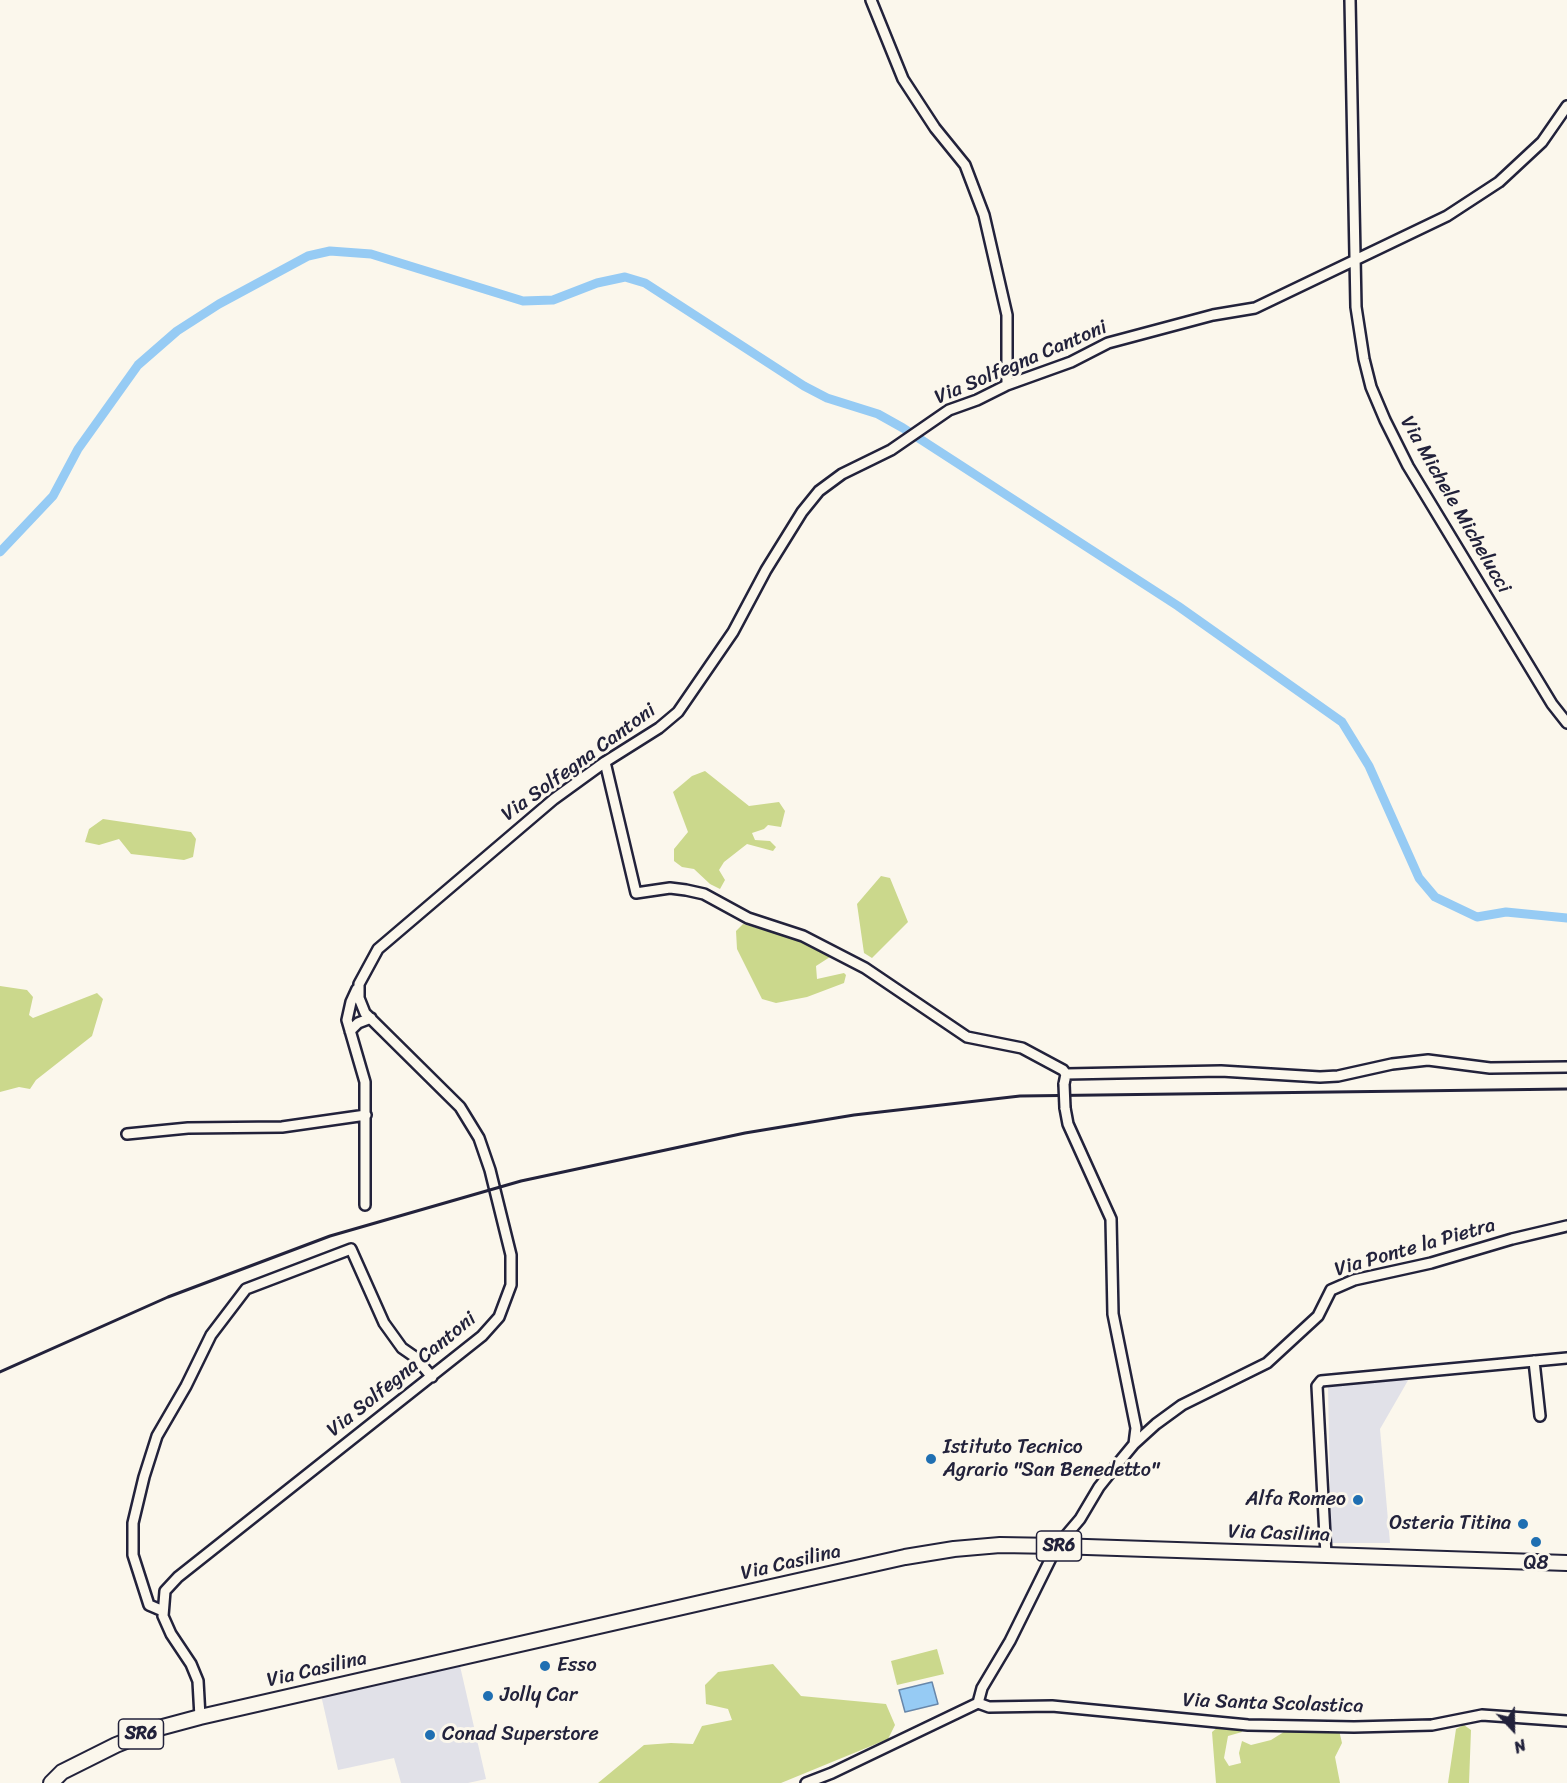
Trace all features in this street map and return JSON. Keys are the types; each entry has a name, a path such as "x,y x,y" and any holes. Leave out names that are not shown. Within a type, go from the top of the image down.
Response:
{"main road":[{"name":"Via Casilina","path":"51,1783 62,1772 116,1745 152,1730 200,1717 905,1557 954,1549 988,1546 1057,1546 1567,1563"},
{"path":"39,1783 62,1772"}],"street":[{"path":"871,0 903,79 935,128 965,165 984,215 1007,315 1007,385"},
{"name":"Via Michele Michelucci","path":"1350,0 1356,307 1371,387 1408,466 1552,704 1567,723"},
{"name":"Via Solfegna Cantoni","path":"164,1611 165,1591 178,1577 483,1336 499,1317 511,1285 511,1255 490,1170 479,1138 460,1107 365,1013 358,998 359,984 378,949 554,799 605,762 659,728 678,712 733,632 766,570 802,512 819,491 842,474 891,450 949,410 1007,385 1071,362 1108,343 1213,315 1255,308 1447,216 1499,182 1542,142 1567,106"},
{"path":"605,762 636,893 670,888 704,894 748,918 803,936 857,964 967,1037 1022,1048 1066,1074 1221,1071 1320,1077 1338,1076 1392,1064 1428,1060 1490,1068 1567,1067"},
{"path":"359,984 351,1002 347,1020 365,1082 364,1205"},
{"path":"350,1031 358,1023 370,1018"},
{"path":"1066,1074 1064,1084 1068,1124 1111,1219 1113,1314 1136,1428 1134,1444"},
{"path":"127,1134 188,1128 282,1127 366,1115"},
{"name":"Via Ponte la Pietra","path":"978,1703 982,1688 1010,1641 1057,1546 1080,1519 1099,1487 1134,1444 1156,1424 1182,1405 1267,1363 1318,1316 1331,1290 1354,1280 1431,1263 1512,1239 1567,1226"},
{"path":"200,1717 198,1681 191,1664 171,1634 163,1616 164,1611 149,1605 133,1555 133,1523 157,1436 186,1386 211,1335 246,1289 351,1249 384,1323 402,1348 415,1357 432,1377"},
{"path":"1326,1555 1317,1386 1321,1381 1567,1358"},
{"path":"1534,1361 1540,1416"},
{"path":"806,1783 833,1778 978,1703"},
{"name":"Via Santa Scolastica","path":"978,1703 989,1707 1052,1706 1248,1725 1354,1727 1421,1725 1482,1715 1567,1721"}],"shaded area":[{"name":"Alfa Romeo","path":"1410,1377 1380,1429 1390,1543 1331,1543 1328,1387"},
{"path":"460,1666 486,1779 468,1783 401,1783 394,1758 338,1770 321,1695"}],"green space":[{"path":"705,771 749,806 779,802 785,811 781,827 768,825 752,833 755,840 770,841 776,847 773,851 747,844 724,862 719,870 725,880 720,889 710,884 694,869 682,867 674,861 674,849 688,832 673,792 692,776"},
{"path":"103,819 191,832 196,839 193,857 184,860 131,854 119,839 99,845 85,842 89,829"},
{"path":"881,876 890,878 908,922 872,958 864,953 857,904"},
{"path":"743,924 814,944 830,957 816,966 817,979 844,973 846,975 844,983 807,997 776,1003 762,999 737,949 736,931"},
{"path":"0,986 27,990 33,997 29,1015 33,1018 97,993 103,999 92,1036 36,1080 30,1089 19,1087 0,1092"},
{"path":"937,1649 944,1674 897,1685 891,1661"},
{"path":"773,1664 801,1696 886,1704 895,1725 888,1739 781,1783 598,1783 644,1745 693,1744 702,1726 732,1720 728,1709 706,1704 705,1685 718,1672"},
{"path":"1224,1722 1240,1727 1242,1732 1228,1736 1224,1758 1229,1766 1241,1763 1239,1753 1242,1741 1251,1745 1271,1740 1287,1730 1339,1730 1342,1743 1335,1757 1340,1783 1216,1783 1212,1732"},
{"path":"1464,1725 1471,1730 1469,1783 1448,1783 1456,1729"}],"water":[{"path":"932,1682 938,1704 905,1712 899,1690"}],"waterway":[{"path":"0,552 53,496 78,449 138,365 177,331 219,304 308,256 330,251 371,254 523,301 553,300 597,283 625,277 645,283 804,386 827,398 878,414 903,428 1178,606 1342,722 1369,766 1419,878 1435,897 1477,917 1506,912 1567,918"}],"railway":[{"path":"0,1372 168,1297 330,1236 521,1181 745,1133 854,1115 1020,1096 1567,1089"}],"place":[{"name":"Istituto Tecnico Agrario \"San Benedetto\"","path":"931,1459"},
{"name":"Alfa Romeo","path":"1358,1500"},
{"name":"Osteria Titina","path":"1523,1524"},
{"name":"Q8","path":"1536,1542"},
{"name":"Esso","path":"545,1666"},
{"name":"Jolly Car","path":"488,1696"},
{"name":"Conad Superstore","path":"430,1735"}]}
